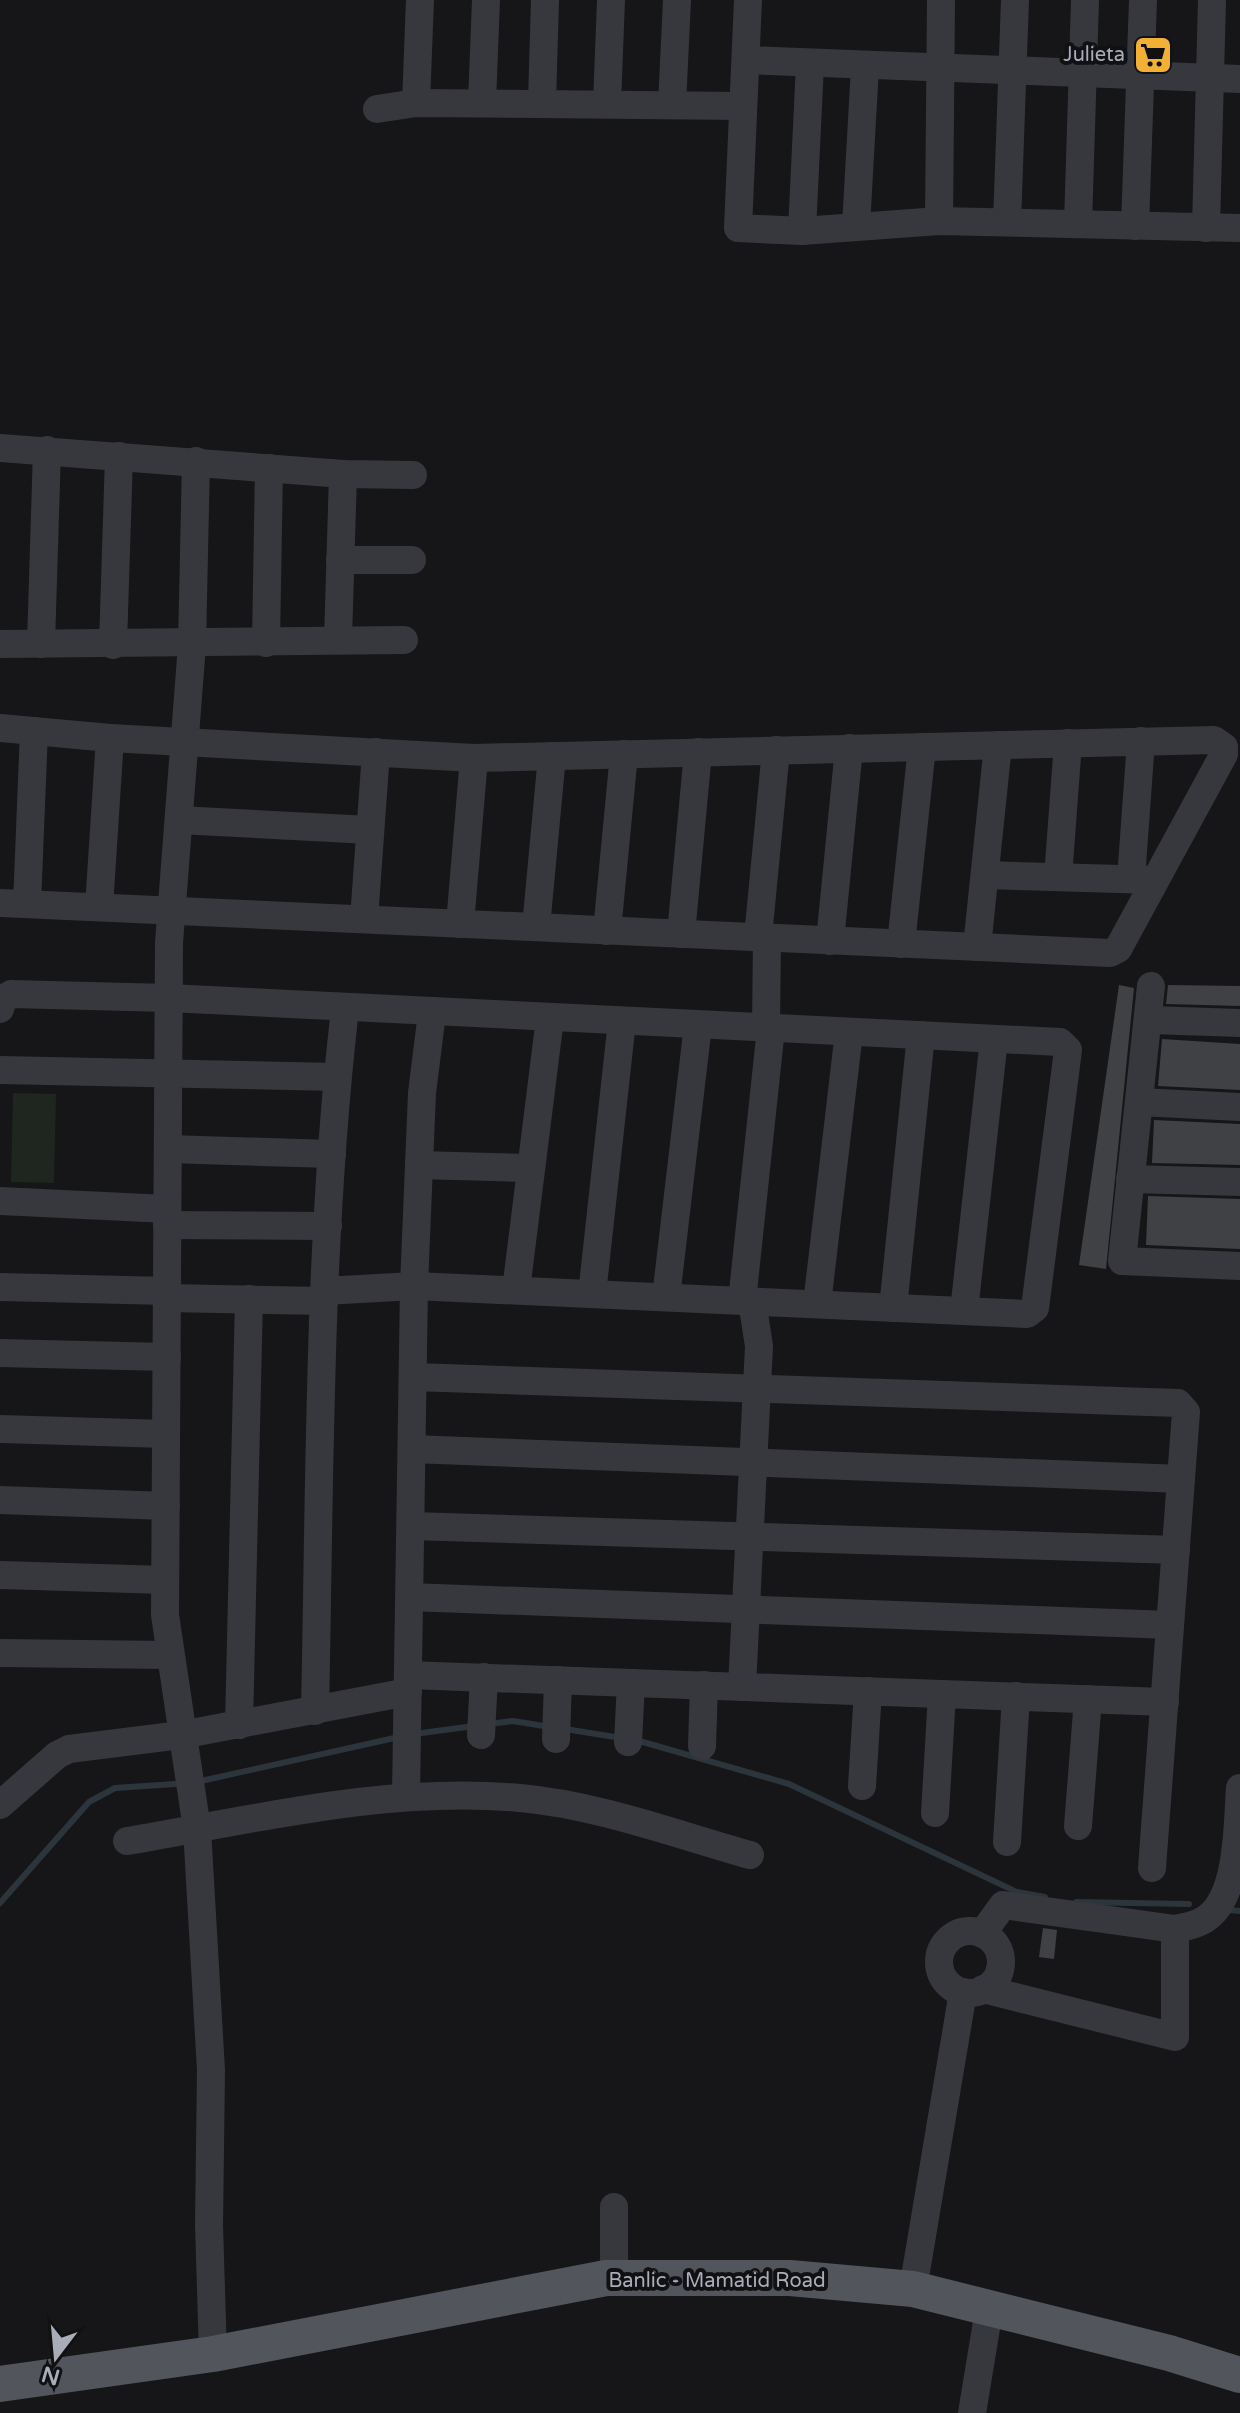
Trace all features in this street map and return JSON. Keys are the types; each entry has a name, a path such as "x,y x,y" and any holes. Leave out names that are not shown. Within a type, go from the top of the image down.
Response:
{"main road":[{"name":"Banlic - Mamatid Road","path":"0,2384 213,2354 614,2278 790,2278 913,2289 1169,2353 1240,2375"}],"street":[{"path":"416,103 420,0"},
{"path":"482,103 486,0"},
{"path":"542,102 545,0"},
{"path":"607,104 611,0"},
{"path":"672,105 677,0"},
{"path":"748,0 738,228 802,231 939,221 1240,228"},
{"path":"939,221 941,0"},
{"path":"1007,222 1015,0"},
{"path":"1078,224 1085,0"},
{"path":"1135,226 1143,0"},
{"path":"1206,228 1212,0"},
{"path":"746,60 865,67 1240,79"},
{"path":"802,231 810,64"},
{"path":"856,226 865,67"},
{"path":"377,109 416,103 743,106"},
{"path":"0,448 343,474 413,475"},
{"path":"41,644 47,450"},
{"path":"113,645 119,456"},
{"path":"196,461 192,645 171,911 165,1580 168,1655 197,1829 211,2070 209,2272 213,2354"},
{"path":"266,643 269,468"},
{"path":"338,640 343,474"},
{"path":"340,560 412,560"},
{"path":"0,644 192,645 404,640"},
{"path":"0,728 34,731 110,738 474,758 1141,741 1214,740 1224,747 1222,762 1143,880 1114,952 14,903 34,731"},
{"path":"99,907 110,738"},
{"path":"1141,741 1143,880"},
{"path":"1058,877 1068,743"},
{"path":"977,947 998,745"},
{"path":"901,944 922,747"},
{"path":"830,941 849,748"},
{"path":"742,1687 759,1346 747,1301 768,1028 763,938 776,750"},
{"path":"364,919 376,752"},
{"path":"681,934 698,752"},
{"path":"607,931 624,754"},
{"path":"536,927 552,756"},
{"path":"460,924 474,758"},
{"path":"179,820 370,830"},
{"path":"985,875 1143,880"},
{"path":"1151,986 1150,1020 1122,1261 1240,1266"},
{"path":"0,1009 3,999 11,994 169,998 1060,1042 1068,1050 1035,1308 1027,1314 414,1286 324,1296 249,1299 0,1287"},
{"path":"315,1711 324,1296 337,1077 345,1009"},
{"path":"406,1795 414,1286 422,1093 432,1013"},
{"path":"516,1290 550,1018"},
{"path":"1150,1020 1240,1023"},
{"path":"592,1294 622,1021"},
{"path":"666,1297 698,1025"},
{"path":"817,1304 849,1032"},
{"path":"893,1308 921,1035"},
{"path":"964,1311 994,1039"},
{"path":"0,1070 168,1071 337,1077"},
{"path":"1139,1102 1240,1107"},
{"path":"168,1149 332,1154"},
{"path":"419,1165 531,1168"},
{"path":"1130,1179 1240,1182"},
{"path":"0,1201 167,1217 328,1226"},
{"path":"239,1725 249,1299"},
{"path":"0,1353 167,1357"},
{"path":"413,1377 1178,1403 1186,1412 1152,1868"},
{"path":"0,1429 166,1434"},
{"path":"412,1449 1181,1479"},
{"path":"0,1500 166,1506"},
{"path":"411,1526 1176,1550"},
{"path":"0,1575 165,1580"},
{"path":"410,1597 1170,1625"},
{"path":"0,1653 168,1655"},
{"path":"0,1805 57,1755 69,1749 181,1735 315,1711 408,1683 484,1677 1165,1702"},
{"path":"481,1735 484,1677"},
{"path":"556,1739 558,1680"},
{"path":"628,1742 631,1683"},
{"path":"702,1746 704,1685"},
{"path":"862,1786 868,1691"},
{"path":"935,1813 942,1694"},
{"path":"1007,1842 1016,1696"},
{"path":"1078,1826 1088,1699"},
{"path":"982,1934 1003,1905 1175,1929 1202,1922 1219,1902 1237,1864 1240,1788"},
{"path":"127,1841 406,1795 521,1798 616,1816 750,1855"},
{"path":"913,2289 973,1991 997,1976 1000,1966 997,1947 982,1934 962,1932 952,1936 940,1952 939,1962 946,1981 973,1991 1175,2037 1175,1929"},
{"path":"614,2207 614,2278"},
{"path":"972,2413 989,2310"}],"shaded area":[{"path":"13,1093 56,1094 54,1183 11,1182"}],"building":[{"path":"1119,985 1134,988 1106,1269 1079,1265"},
{"path":"1168,985 1240,986 1240,1006 1166,1004"},
{"path":"1162,1039 1240,1044 1240,1090 1158,1086"},
{"path":"1154,1120 1240,1124 1240,1165 1152,1163"},
{"path":"1148,1196 1240,1199 1240,1249 1146,1245"},
{"path":"1043,1928 1057,1930 1054,1959 1039,1957"}],"waterway":[{"path":"489,1724 513,1721 550,1727"},
{"path":"414,1734 474,1726"},
{"path":"565,1729 621,1738"},
{"path":"201,1781 399,1737"},
{"path":"636,1740 789,1784 1017,1892 1045,1897"},
{"path":"0,1903 89,1802 115,1788 175,1784"},
{"path":"1076,1902 1189,1904"},
{"path":"1229,1910 1240,1911"}],"place":[{"name":"Julieta","path":"1153,55"}]}
